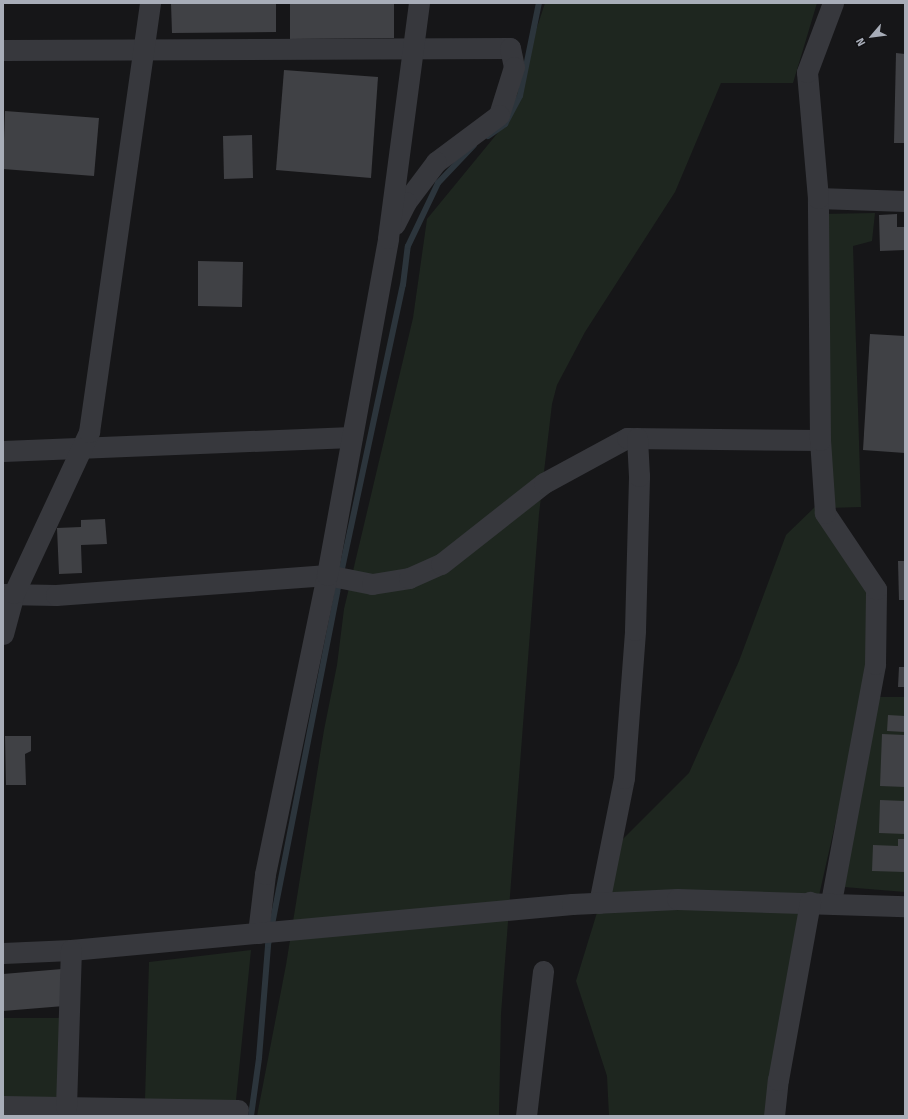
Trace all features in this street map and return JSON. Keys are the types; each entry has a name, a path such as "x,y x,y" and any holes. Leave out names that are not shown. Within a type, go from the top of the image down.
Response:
{"street":[{"path":"3,634 8,593 89,432 150,3"},
{"path":"258,933 264,874 327,575 388,238 419,3"},
{"path":"831,902 875,664 876,589 825,513 820,440 818,198 807,72 834,3"},
{"path":"3,50 510,48 514,67 499,115 436,162 406,202 388,238"},
{"path":"818,198 905,202"},
{"path":"3,451 352,437"},
{"path":"8,593 56,595 327,575 372,584 409,578 440,564 544,483 627,438 820,440"},
{"path":"599,903 624,778 635,630 639,476 637,438"},
{"path":"3,953 71,950 599,903 677,899 831,902 905,906"},
{"path":"774,1116 778,1080 810,902"},
{"path":"66,1107 71,950"},
{"path":"526,1116 543,970"},
{"path":"3,1106 238,1110"}],"shaded area":[{"path":"545,3 817,3 793,83 721,83 675,192 585,332 557,385 552,404 539,514 501,1014 499,1116 257,1116 286,965 324,730 337,665 344,609 413,318 427,219 505,124"},
{"path":"875,213 872,241 853,246 861,507 828,508 822,214"},
{"path":"819,503 876,607 858,723 792,1015 782,1116 609,1116 607,1076 576,981 618,844 689,773 739,661 786,535"},
{"path":"879,697 905,697 905,892 844,887"},
{"path":"251,950 236,1100 145,1100 149,962"},
{"path":"3,1018 69,1018 60,1107 3,1106"}],"building":[{"path":"171,3 276,3 276,32 172,33"},
{"path":"290,3 394,3 394,38 290,39"},
{"path":"896,53 905,54 905,143 894,143"},
{"path":"284,70 378,77 371,178 276,170"},
{"path":"5,111 99,118 94,176 3,169"},
{"path":"252,135 253,178 224,179 223,136"},
{"path":"897,214 897,227 905,227 905,250 880,251 879,215"},
{"path":"198,261 243,262 242,307 198,306"},
{"path":"870,334 905,336 905,453 863,450"},
{"path":"105,519 107,544 81,545 82,573 59,574 57,528 81,527 81,520"},
{"path":"898,561 905,561 905,600 899,600"},
{"path":"899,667 905,667 905,687 898,687"},
{"path":"888,715 905,716 905,732 887,731"},
{"path":"882,734 905,735 905,787 880,786"},
{"path":"5,736 31,736 31,751 25,754 26,785 6,785"},
{"path":"880,800 905,801 905,834 879,833"},
{"path":"898,839 905,839 905,872 872,871 873,845 898,846"},
{"path":"62,969 64,1006 3,1011 3,974"}],"waterway":[{"path":"488,136 505,124 520,96 539,3"},
{"path":"251,1116 259,1058 268,945 337,592 403,285 408,246 438,183 474,145"}]}
